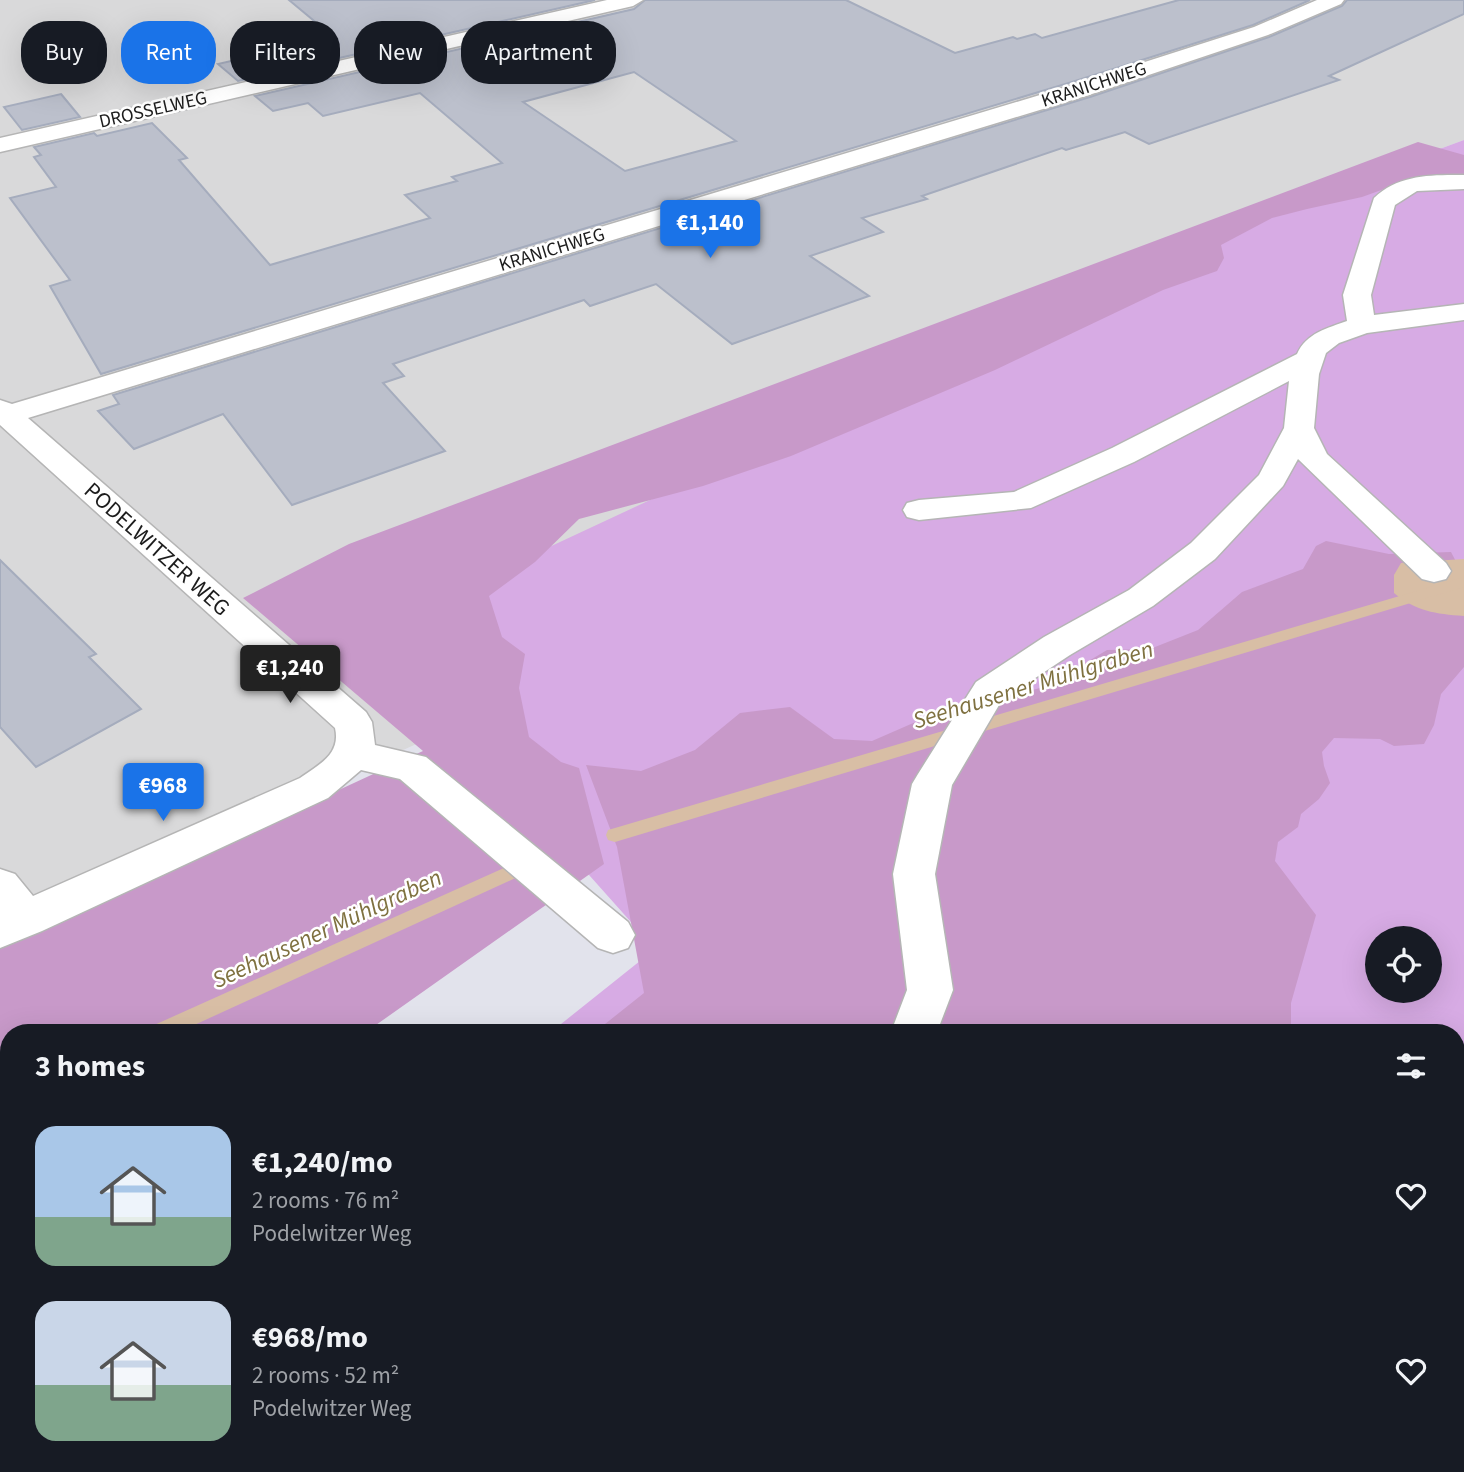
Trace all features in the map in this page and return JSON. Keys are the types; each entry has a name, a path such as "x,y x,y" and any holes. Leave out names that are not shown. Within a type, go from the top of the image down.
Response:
{"street":[{"name":"DROSSELWEG","path":"0,145 633,0"},
{"name":"KRANICHWEG","path":"3,412 1081,90 1261,31 1334,0"},
{"path":"1362,326 1357,295 1383,203 1392,192 1406,186 1433,182 1464,182"},
{"path":"917,1024 930,990 914,874 932,784 989,691 1057,646 1141,598 1203,551 1272,479 1299,428 1304,374 1313,349 1329,337 1362,326 1464,312"},
{"path":"919,510 1020,501 1123,455 1309,359"},
{"name":"PODELWITZER WEG","path":"3,412 353,722 357,740 353,754"},
{"path":"1299,428 1313,458 1434,571"},
{"path":"0,886 13,924 314,788 335,773 353,754 412,767 612,934"}],"shaded area":[{"path":"0,0 1464,0 1464,140 1266,213 456,726 0,933"},
{"path":"1464,140 1464,1024 561,1024 655,949 371,630 1266,213"},
{"path":"1418,142 1464,155 1464,177 1398,184 1362,197 1272,218 1221,245 1224,258 1217,271 1163,290 995,370 791,456 703,486 579,519 535,562 489,596 502,637 525,654 519,688 529,737 561,762 579,768 604,864 377,1024 0,1024 0,947 423,751 243,598 349,544"},
{"path":"1326,541 1389,554 1451,552 1464,577 1464,667 1441,694 1434,725 1424,744 1394,746 1380,739 1334,738 1322,752 1330,783 1319,799 1301,814 1298,827 1278,842 1275,861 1316,915 1291,1003 1291,1024 605,1024 644,993 617,847 586,765 641,771 695,750 740,713 790,707 834,739 872,741 966,700 982,677 1025,692 1066,681 1082,665 1107,650 1150,649 1198,630 1242,592 1303,569 1316,546"},
{"path":"1464,559 1464,616 1426,610 1410,604 1394,593 1394,575 1401,563"}],"building":[{"path":"289,0 595,0 502,21 461,21 461,30 447,34 447,21 354,21 354,55 340,58 340,21 314,21"},
{"path":"645,0 846,0 955,53 1013,37 1017,39 1035,34 1042,38 1179,0 1310,0 1253,25 1072,82 101,374 50,286 70,280 10,198 56,187 34,157 41,155 34,147 152,123 187,158 179,160 270,265 430,218 405,195 457,181 452,177 502,163 420,93 323,116 308,103 273,111 255,96 307,84 340,84 340,76 354,73 354,84 447,84 447,52 461,49 461,84 590,84 523,102 625,171 736,141 634,72 616,77 616,21 582,21 634,9"},
{"path":"1347,0 1464,0 1464,14 1329,76 1339,80 1149,144 1125,132 1066,150 1062,148 922,196 927,199 862,218 883,232 810,256 869,296 732,344 656,284 590,306 584,300 393,364 404,376 383,383 445,451 292,505 223,414 134,449 98,411 119,404 113,395 1090,97 1269,37 1342,6"},
{"path":"230,61 230,74 218,64"},
{"path":"61,94 80,117 22,130 4,107"},
{"path":"0,560 96,654 89,657 141,709 36,767 0,727"}],"waterway":[{"name":"Seehausener Mühlgraben","path":"615,835 1464,582"},
{"name":"Seehausener Mühlgraben","path":"177,1024 515,870"}]}
